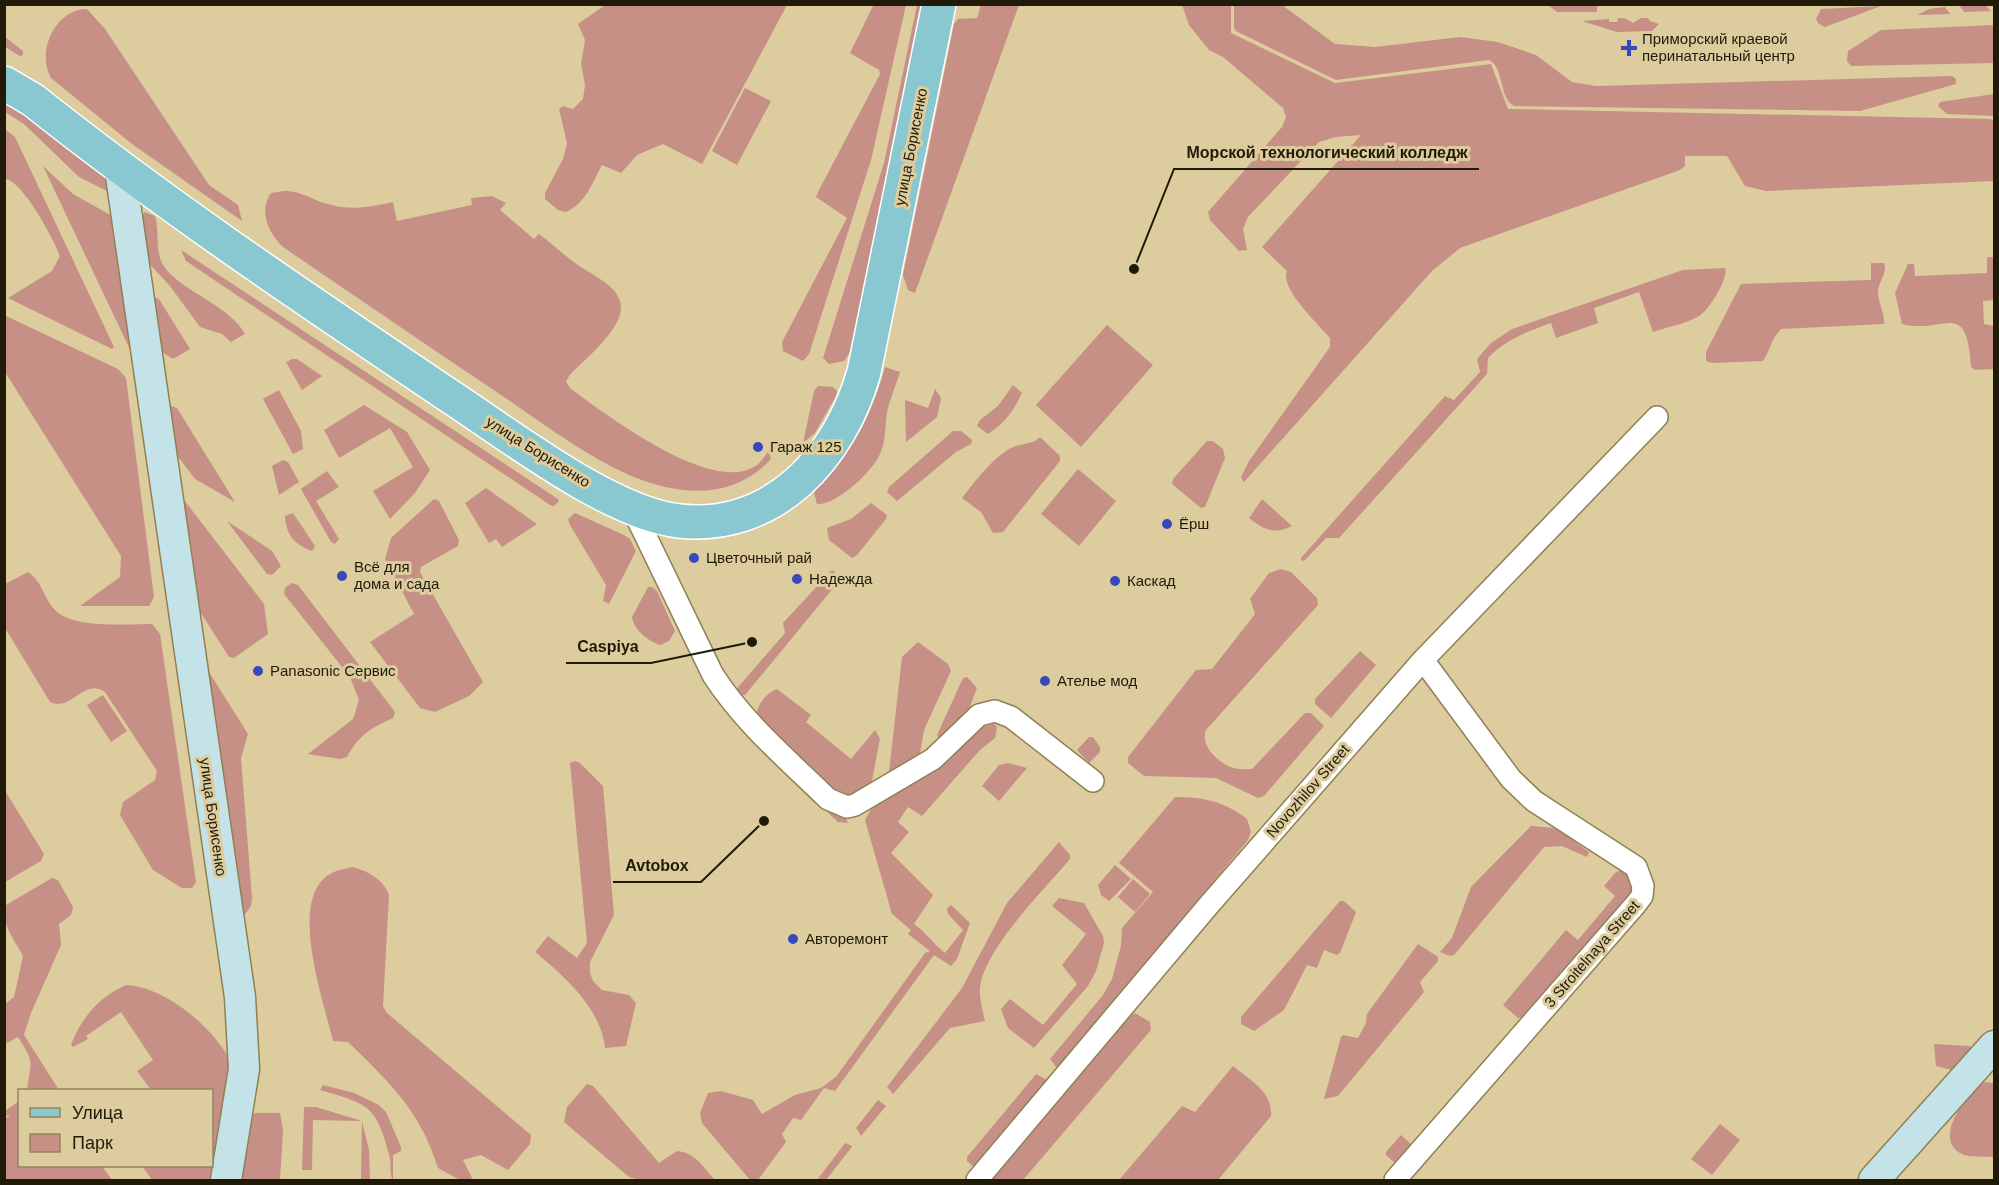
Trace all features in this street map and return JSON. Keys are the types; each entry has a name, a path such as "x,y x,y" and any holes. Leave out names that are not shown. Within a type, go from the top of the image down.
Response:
{"main road":[{"name":"улица Борисенко","path":"4,83 33,100 120,169 212,236 564,472 632,508 677,520 705,522 745,515 775,502 795,484 829,446 858,393 939,4"},
{"name":"улица Борисенко","path":"120,169 240,997 244,1069 226,1180"},
{"path":"1874,1180 1995,1046"}],"street":[{"name":"Novozhilov Street","path":"977,1180 1208,906 1423,660 1657,417"},
{"path":"632,508 723,690 740,714 828,799 847,807 855,805 933,759 970,721 979,715 995,711 1011,717 1093,781"},
{"name":"3 Stroitelnaya Street","path":"1395,1180 1636,904 1642,896 1644,886 1641,875 1629,861 1534,801 1511,779 1423,660"}],"green space":[{"path":"874,4 906,5 871,160 809,354 803,361 783,351 782,342 847,218 816,197 880,74 879,70 850,53"},
{"path":"605,5 787,5 702,164 663,144 637,155 621,173 602,165 584,198 566,212 558,210 545,199 545,193 563,159 567,143 559,109 563,106 573,109 583,99 585,85 581,64 585,40 578,24"},
{"path":"917,5 922,5 853,348 844,361 829,364 823,358 884,163"},
{"path":"981,5 1019,5 915,293 908,290 903,275 954,24 958,19 977,18"},
{"path":"1182,5 1231,5 1231,33 1335,83 1491,64 1508,109 1991,119 1994,121 1994,181 1766,191 1745,186 1727,156 1685,156 1685,166 1680,170 1460,248 1432,271 1244,482 1241,477 1249,461 1330,347 1330,338 1294,296 1286,278 1287,271 1262,247 1361,135 1336,137 1319,142 1248,217 1243,229 1247,250 1239,251 1210,220 1208,212 1282,127 1286,117 1283,108 1223,57 1209,50 1189,25"},
{"path":"1234,5 1282,5 1335,44 1375,47 1460,37 1498,42 1536,55 1572,82 1596,86 1952,76 1956,79 1956,84 1860,111 1514,106 1506,96 1497,69 1489,60 1336,80 1236,31"},
{"path":"1548,5 1597,5 1597,12 1557,12"},
{"path":"1959,5 1986,5 1990,11 1964,12"},
{"path":"1881,6 1825,27 1816,19 1821,9"},
{"path":"1945,7 1950,14 1917,15 1929,9"},
{"path":"87,9 105,29 209,185 238,205 242,221 132,144 51,78 46,56 51,34 66,16"},
{"path":"1618,18 1624,18 1633,23 1641,18 1648,18 1659,24 1652,31 1617,32 1582,21 1609,19 1609,22 1617,22"},
{"path":"1994,25 1994,63 1851,66 1847,61 1848,51 1881,30"},
{"path":"4,36 23,51 23,55 20,56 5,47"},
{"path":"745,88 771,101 737,165 712,151"},
{"path":"1994,94 1994,116 1947,114 1938,106 1940,102"},
{"path":"4,98 106,176 109,192 79,177 24,124 5,112"},
{"path":"6,130 15,137 114,347 112,349 8,298 52,271 60,256 28,199 12,182 5,179"},
{"path":"43,166 73,194 114,217 133,356"},
{"path":"295,192 336,206 353,208 393,202 397,221 472,205 471,198 492,196 506,203 500,210 534,239 539,234 575,263 601,279 616,292 620,300 621,310 614,328 569,376 566,382 571,389 633,432 686,461 711,469 735,472 756,466 769,450 771,459 740,482 703,491 690,491 653,484 607,464 563,437 283,247 273,236 265,215 265,207 271,193"},
{"path":"145,212 155,216 160,258 166,269 186,287 226,313 245,334 231,342 222,334 200,327 170,286 144,258 141,217"},
{"path":"181,250 559,501 554,506 550,505 186,261"},
{"path":"1987,257 1994,257 1994,300 1983,301 1984,324 1994,326 1994,369 1975,370 1971,367 1969,345 1964,332 1958,325 1951,323 1917,326 1902,324 1895,293 1908,264 1914,264 1915,276 1987,273"},
{"path":"1871,263 1884,263 1885,266 1878,291 1884,324 1781,329 1763,361 1712,363 1706,361 1706,352 1741,284 1871,280"},
{"path":"1725,268 1724,279 1717,294 1703,313 1694,319 1653,332 1639,292 1594,308 1598,323 1556,338 1551,323 1502,346 1488,358 1487,374 1339,538 1326,538 1304,561 1301,560 1445,396 1454,400 1480,372 1477,359 1491,343 1512,329 1683,270"},
{"path":"151,296 159,299 190,349 173,359 159,350"},
{"path":"4,315 118,369 126,378 154,597 149,606 80,606 120,577 121,556 5,372"},
{"path":"1107,325 1153,365 1081,447 1036,405"},
{"path":"297,359 322,376 302,390 286,362"},
{"path":"885,367 900,372 887,412 880,454 862,478 843,494 825,503 817,504 814,493 858,435 878,391"},
{"path":"1013,385 1022,393 1019,399 1004,421 988,434 977,426 980,420 998,406"},
{"path":"818,386 833,387 837,391 836,396 815,433 803,443 814,391"},
{"path":"935,389 941,398 937,417 906,442 905,400 928,408"},
{"path":"279,390 301,431 303,449 293,454 263,399"},
{"path":"364,405 407,432 430,470 415,493 390,519 373,491 413,467 390,428 339,458 324,430"},
{"path":"171,406 177,408 235,502 195,479 176,454 167,410"},
{"path":"953,431 961,431 972,440 971,444 956,452 897,501 887,492 889,487"},
{"path":"1040,437 1060,456 1060,461 1003,532 993,533 981,512 962,498 983,472 1002,454 1013,447"},
{"path":"1207,441 1213,441 1223,449 1225,458 1205,507 1201,508 1172,484 1173,479"},
{"path":"283,460 288,462 299,482 279,495 272,466"},
{"path":"1078,469 1116,501 1079,546 1041,514"},
{"path":"327,471 339,487 316,501 339,539 335,544 331,542 301,489"},
{"path":"486,488 537,524 502,547 496,539 489,543 465,503"},
{"path":"181,496 264,604 268,634 234,658 229,657 197,607"},
{"path":"434,499 439,501 459,540 458,546 421,567 420,572 483,682 469,696 435,712 420,708 370,642 414,614 385,559 391,538"},
{"path":"1262,499 1292,526 1275,531 1260,526 1249,518"},
{"path":"871,503 887,515 886,519 852,558 829,540 827,528 851,519"},
{"path":"293,513 315,546 312,551 296,542 287,529 285,516"},
{"path":"575,513 624,535 630,539 636,551 609,604 603,601 606,585 570,525 568,519"},
{"path":"227,521 272,551 281,566 272,575 267,574"},
{"path":"1281,569 1291,572 1317,598 1318,605 1206,730 1205,741 1215,757 1226,765 1236,769 1252,769 1305,713 1311,713 1324,726 1264,796 1258,798 1216,778 1144,776 1128,763 1128,757 1196,670 1212,669 1255,614 1250,599 1269,573"},
{"path":"832,570 840,577 839,581 745,695 741,695 737,689 739,686 785,633 783,623"},
{"path":"28,572 37,580 51,606 63,616 87,623 152,624 160,634 196,882 192,888 182,888 153,870 120,815 123,802 155,780 157,771 105,692 91,689 65,703 50,702 5,628 5,584"},
{"path":"292,583 298,585 395,712 393,718 378,725 361,738 347,757 340,759 308,754 353,719 359,700 350,677 284,594 285,588"},
{"path":"648,587 657,591 675,631 669,641 660,645 642,634 633,622 632,617"},
{"path":"918,642 948,664 951,671 924,730 920,754 889,772 902,657"},
{"path":"1360,651 1376,665 1331,718 1315,704 1315,699"},
{"path":"209,672 248,734 241,758 252,898 251,906 243,917 205,673"},
{"path":"967,677 977,688 967,714 940,740 937,735 963,678"},
{"path":"777,689 811,715 806,722 851,759 875,730 880,739 871,786 847,797 834,791 757,718 762,701"},
{"path":"103,695 127,731 111,742 87,705"},
{"path":"994,724 997,727 995,738 980,750 922,816 908,807 898,822 909,832 891,853 933,895 914,924 941,950 945,953 963,930 948,914 947,908 951,905 970,923 957,959 951,966 934,955 835,1091 824,1088 801,1120 793,1118 782,1134 786,1142 758,1180 750,1180 702,1123 700,1113 708,1093 721,1091 753,1100 762,1114 795,1095 821,1088 836,1077 925,953 930,951 908,934 911,930 892,914 865,820 873,806 939,767 982,727"},
{"path":"1089,737 1093,737 1100,747 1100,752 1089,763 1077,750"},
{"path":"575,761 580,763 603,786 614,915 590,962 590,973 593,981 602,990 629,995 636,1003 626,1046 605,1048 602,1033 589,1006 569,982 535,952 548,936 577,958 587,943 570,763"},
{"path":"1008,763 1027,768 999,801 982,786 999,765"},
{"path":"794,781 845,816 848,823 838,822"},
{"path":"4,789 44,854 41,861 5,882"},
{"path":"1175,797 1213,801 1230,808 1247,819 1251,832 1248,840 1059,1067 1056,1067 1050,1059 1103,995 1112,979 1121,946 1122,928 1153,892 1119,863"},
{"path":"1531,826 1556,828 1589,852 1587,857 1562,846 1544,847 1454,955 1450,956 1440,952 1452,938 1471,887"},
{"path":"1059,842 1070,855 1070,859 1003,938 984,973 980,992 985,1021 950,1028 893,1094 887,1087 962,988 1007,903"},
{"path":"1115,865 1131,879 1109,901 1101,895 1098,885"},
{"path":"352,867 374,876 383,884 389,895 383,1006 387,1013 531,1135 530,1144 508,1170 481,1155 463,1160 473,1180 460,1180 438,1168 422,1129 402,1098 348,1042 333,1041 312,952 311,905 317,887 330,874"},
{"path":"1622,870 1627,872 1634,885 1627,899 1525,1017 1518,1018 1503,1005 1566,930 1578,940 1615,896 1604,886 1616,872"},
{"path":"52,878 58,880 73,907 71,915 59,924 61,945 31,1013 24,1035 58,1089 27,1089 30,1062 27,1052 18,1037 7,1043 5,1039 5,1004 14,997 23,956 9,932 5,918 6,905"},
{"path":"1133,879 1150,894 1135,912 1118,897"},
{"path":"1059,898 1084,903 1103,936 1104,943 1096,971 1088,986 1034,1048 1008,1028 1001,1009 1010,999 1043,1025 1077,984 1062,965 1086,934 1052,906"},
{"path":"1340,901 1344,901 1356,912 1340,953 1337,955 1324,950 1317,968 1307,965 1284,1010 1254,1031 1241,1024 1241,1017"},
{"path":"1418,944 1438,957 1438,961 1420,982 1424,992 1338,1096 1324,1099 1341,1037 1343,1035 1358,1038 1366,1023 1367,1014"},
{"path":"126,985 141,987 172,1001 201,1023 231,1062 213,1180 152,1180 143,1167 213,1167 213,1089 150,1089 137,1071 153,1060 121,1012 86,1036 88,1039 73,1047 71,1045 92,1009"},
{"path":"1135,1013 1150,1022 1151,1030 1023,1180 990,1180 1129,1017"},
{"path":"1934,1044 1970,1046 1973,1052 1955,1071 1936,1066"},
{"path":"1233,1066 1264,1093 1271,1108 1271,1116 1218,1180 1119,1180 1182,1106 1195,1112"},
{"path":"1036,1074 1047,1080 1046,1083 974,1167 967,1161 967,1157"},
{"path":"1985,1082 1994,1083 1994,1157 1965,1155 1953,1147 1950,1138 1951,1128 1955,1116 1969,1096"},
{"path":"587,1084 593,1086 659,1163 677,1151 684,1152 699,1161 715,1180 640,1180 629,1177 564,1122 567,1107"},
{"path":"323,1085 354,1093 379,1105 386,1112 401,1147 401,1151 393,1155 393,1180 390,1157 374,1115 359,1103 320,1090"},
{"path":"878,1100 886,1106 861,1136 856,1128"},
{"path":"18,1102 18,1167 103,1167 112,1180 5,1180 5,1119 10,1115 5,1116 5,1111"},
{"path":"304,1107 316,1107 362,1121 313,1120 312,1170 302,1170"},
{"path":"255,1113 280,1113 283,1130 280,1180 240,1180 251,1117"},
{"path":"362,1121 369,1150 370,1180 361,1180"},
{"path":"1720,1124 1740,1140 1712,1175 1691,1159"},
{"path":"1401,1135 1413,1146 1396,1164 1386,1155 1386,1152"},
{"path":"845,1143 852,1146 851,1148 826,1180 817,1180"}],"place":[{"name":"Приморский краевой перинатальный центр","path":"1629,48"},
{"name":"Морской технологический колледж","path":"1134,269"},
{"name":"Гараж 125","path":"758,447"},
{"name":"Ёрш","path":"1167,524"},
{"name":"Цветочный рай","path":"694,558"},
{"name":"Всё для дома и сада","path":"342,576"},
{"name":"Надежда","path":"797,579"},
{"name":"Каскад","path":"1115,581"},
{"name":"Caspiya","path":"752,642"},
{"name":"Panasonic Сервис","path":"258,671"},
{"name":"Ателье мод","path":"1045,681"},
{"name":"Avtobox","path":"764,821"},
{"name":"Авторемонт","path":"793,939"}]}
